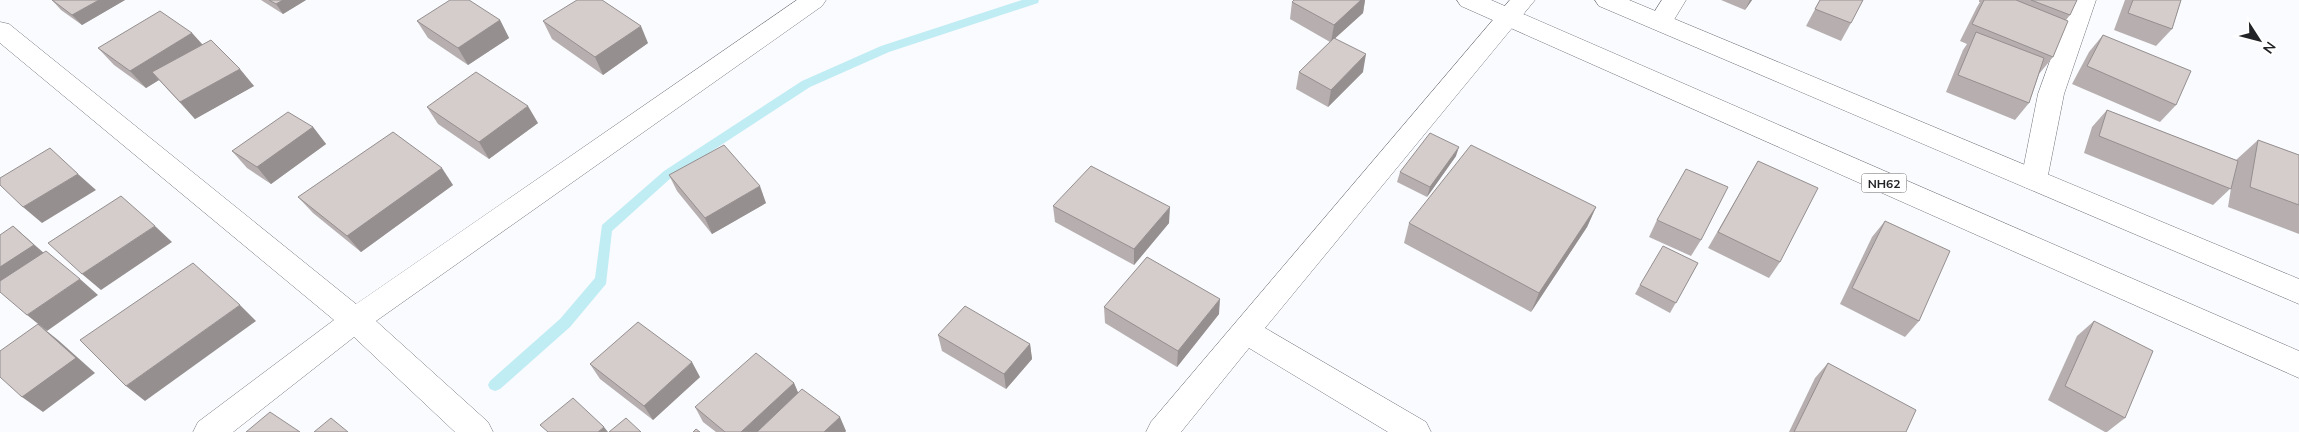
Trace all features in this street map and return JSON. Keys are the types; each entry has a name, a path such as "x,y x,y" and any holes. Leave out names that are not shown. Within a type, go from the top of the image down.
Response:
{"street":[{"path":"209,432 355,320 814,0"},
{"name":"NH62","path":"1469,0 1516,9 2299,365"},
{"path":"1607,0 2299,292"},
{"path":"1660,22 1674,0"},
{"path":"2034,180 2051,94 2084,0"},
{"path":"1162,432 1516,9"},
{"path":"0,30 355,320 477,432"},
{"path":"1245,331 1415,432"}],"building":[{"path":"52,0 99,0 72,15"},
{"path":"269,0 283,0 276,4"},
{"path":"450,0 469,0 500,20 458,48 417,21"},
{"path":"577,0 602,0 641,26 595,57 543,21"},
{"path":"1294,0 1361,0 1334,25 1292,2"},
{"path":"1820,0 1863,0 1851,23 1815,9"},
{"path":"1984,0 2016,0 2068,21 2053,57 1972,24"},
{"path":"2031,0 2077,0 2070,15"},
{"path":"2133,0 2181,0 2172,29 2128,13"},
{"path":"160,11 192,33 130,71 98,48"},
{"path":"1976,32 2044,58 2029,103 1958,75"},
{"path":"2103,35 2191,71 2176,105 2087,66"},
{"path":"1334,38 1366,54 1331,90 1299,72"},
{"path":"211,40 240,69 180,102 152,72"},
{"path":"476,72 528,106 479,142 427,107"},
{"path":"2107,110 2238,161 2231,189 2099,136"},
{"path":"288,112 313,127 257,167 232,151"},
{"path":"393,132 442,168 347,236 298,197"},
{"path":"1430,133 1459,147 1430,187 1400,172"},
{"path":"2258,140 2299,155 2299,205 2250,187"},
{"path":"724,145 760,186 705,218 669,175"},
{"path":"1471,145 1596,207 1539,293 1409,223"},
{"path":"50,148 78,174 23,207 0,185 0,178"},
{"path":"1758,161 1818,188 1780,262 1718,232"},
{"path":"1091,166 1170,207 1134,249 1053,206"},
{"path":"1686,169 1728,187 1701,240 1657,220"},
{"path":"121,196 155,226 82,274 48,243"},
{"path":"1885,221 1950,251 1919,321 1852,288"},
{"path":"13,226 34,245 0,267 0,235"},
{"path":"1663,246 1698,263 1676,303 1640,285"},
{"path":"46,251 80,279 27,315 0,292 0,281"},
{"path":"1147,257 1220,299 1178,351 1104,307"},
{"path":"193,263 240,305 126,386 80,340"},
{"path":"965,306 1030,344 1004,374 938,335"},
{"path":"2094,321 2153,351 2125,418 2065,386"},
{"path":"638,322 692,362 644,406 590,364"},
{"path":"38,324 76,358 22,397 0,377 0,351"},
{"path":"756,353 794,383 741,432 725,432 695,407"},
{"path":"1828,363 1916,410 1906,432 1794,432"},
{"path":"802,389 840,417 824,432 757,432"},
{"path":"573,398 604,427 598,432 548,432 540,425"},
{"path":"270,412 300,432 246,432"},
{"path":"331,418 348,432 314,432"},
{"path":"626,418 641,432 609,432"}],"waterway":[{"path":"495,385 565,323 601,280 606,229 668,174 806,84 885,49 1034,0"}]}
